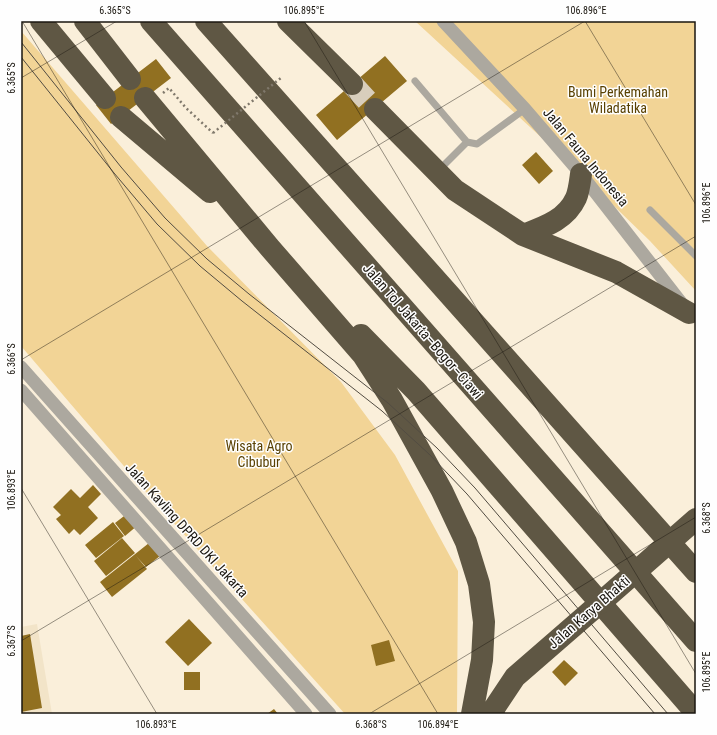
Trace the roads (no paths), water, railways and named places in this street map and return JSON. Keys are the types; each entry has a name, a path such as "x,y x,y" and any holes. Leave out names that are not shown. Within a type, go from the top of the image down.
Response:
{"highway":[{"path":"41,21 105,98"},
{"path":"85,21 130,79"},
{"name":"Jalan Tol Jakarta–Bogor–Ciawi","path":"151,21 696,641"},
{"path":"206,21 696,572"},
{"path":"288,21 352,84"},
{"path":"146,98 270,248 363,355 395,406 442,491 466,542 479,584 484,622 482,660 472,714"},
{"path":"375,109 455,190 523,234 616,272 693,317"},
{"path":"121,117 255,230"},
{"path":"523,234 550,225 566,213 576,198 581,174"},
{"path":"270,248 342,315 416,391 696,712"},
{"name":"Jalan Karya Bhakti","path":"493,714 495,707 515,677 696,519"},
{"path":"652,522 696,563"}],"street":[{"name":"Jalan Fauna Indonesia","path":"443,21 525,109 581,174 693,317"},
{"name":"Jalan Kavling DPRD DKI Jakarta","path":"21,368 330,714"},
{"path":"21,390 306,714"}],"lane":[{"path":"415,81 467,142 477,144 525,109"},
{"path":"437,172 467,142"},
{"path":"650,210 696,256"}],"tunnel":[{"path":"352,84 375,109"}],"tram line":[{"path":"21,42 121,167 165,218 207,259 249,294 388,403 437,448 475,488 668,714"},
{"path":"21,57 157,224 200,266 242,301 382,411 429,454 467,494 655,714"}],"park label":[{"name":"Bumi Perkemahan Wiladatika","path":"618,100"},
{"name":"Wisata Agro Cibubur","path":"259,454"}]}
